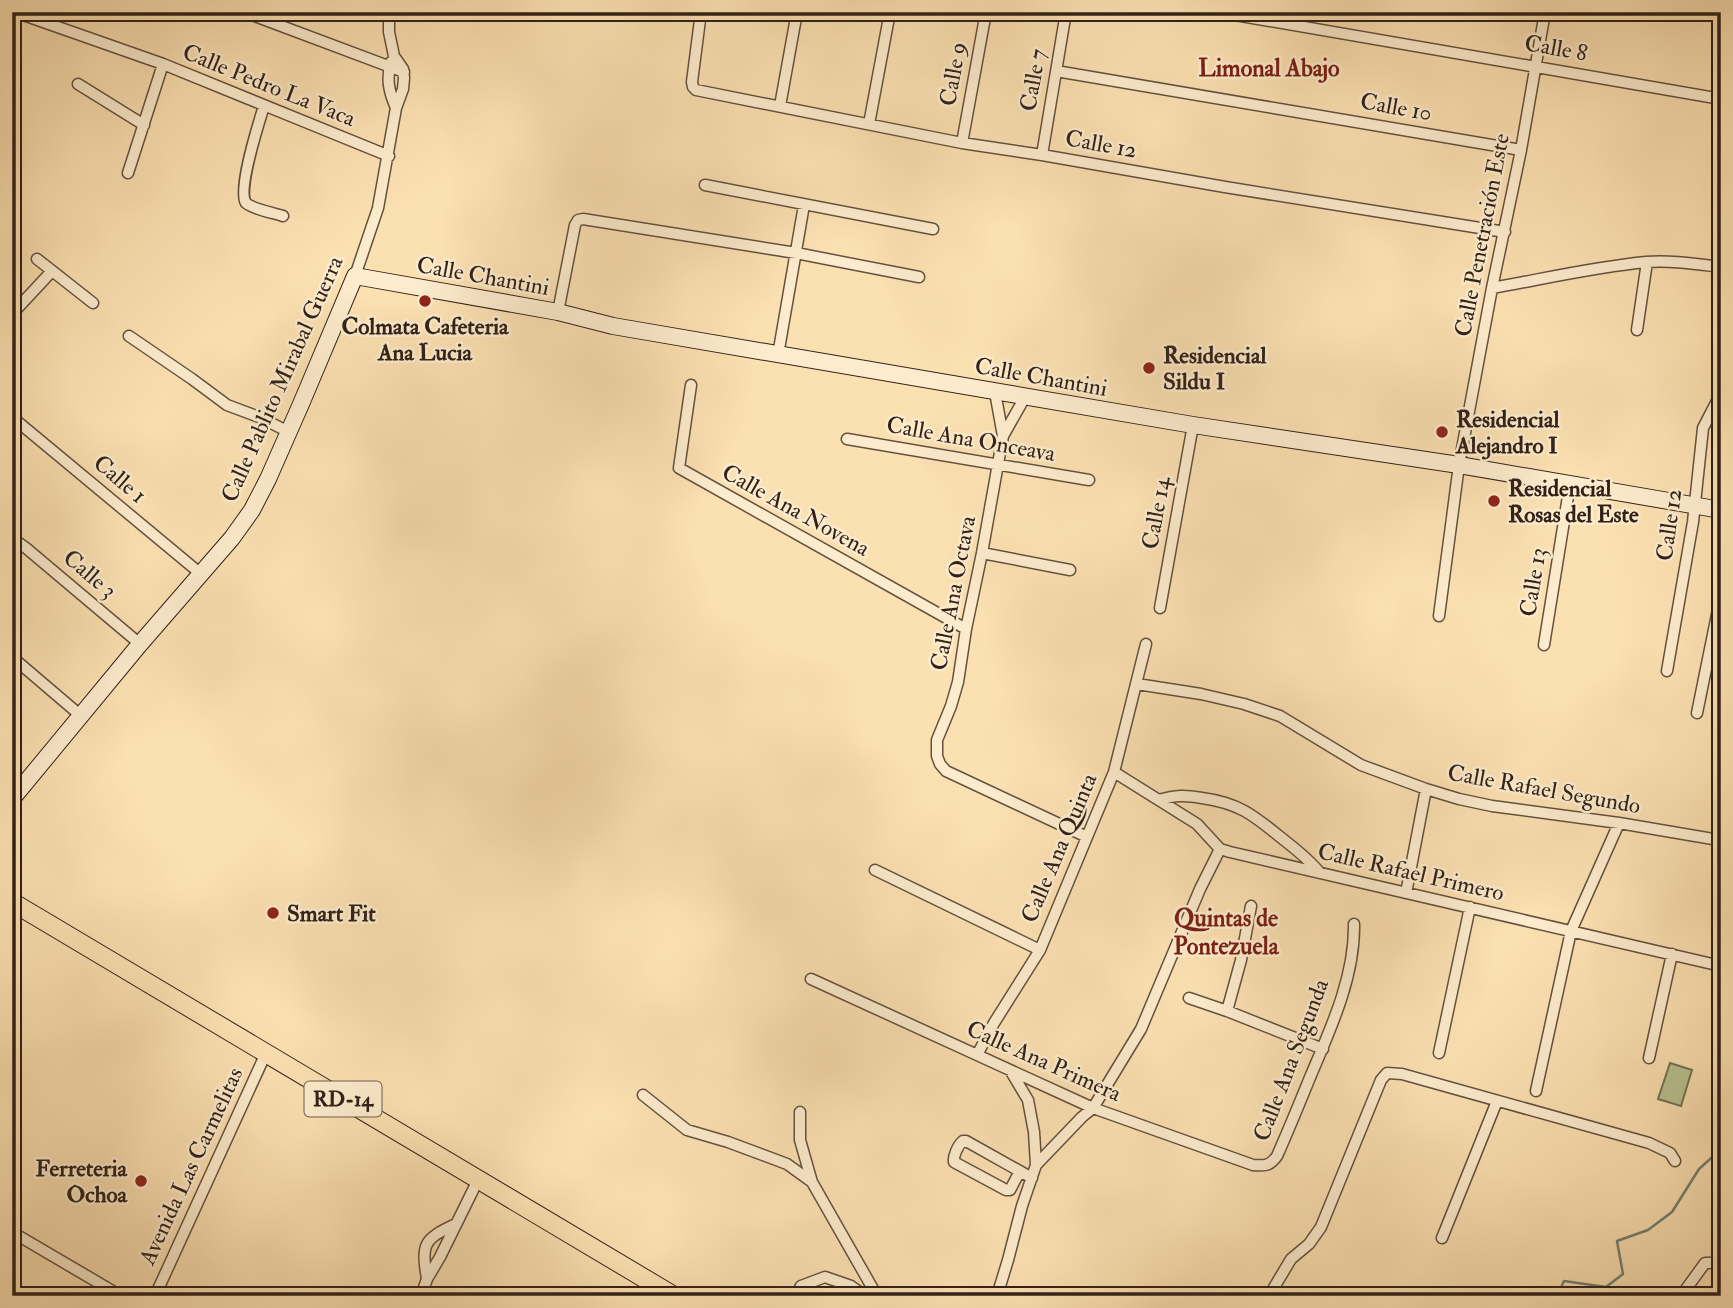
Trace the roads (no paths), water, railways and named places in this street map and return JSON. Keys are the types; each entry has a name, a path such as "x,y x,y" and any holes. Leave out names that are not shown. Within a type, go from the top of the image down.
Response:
{"main road":[{"name":"RD-14","path":"12,902 674,1296"}],"street":[{"name":"Calle Pedro La Vaca","path":"15,12 163,64 389,156"},
{"path":"244,12 391,62"},
{"path":"389,12 391,62 388,84 396,108"},
{"name":"Calle 12","path":"701,12 692,82 696,90 962,143 1505,232"},
{"path":"780,106 797,12"},
{"path":"869,124 890,12"},
{"name":"Calle 9","path":"962,143 986,12"},
{"name":"Calle 7","path":"1042,155 1066,12"},
{"name":"Calle 8","path":"1217,12 1721,99"},
{"name":"Calle Penetración Este","path":"1439,616 1460,465 1545,12"},
{"path":"1714,12 1721,13"},
{"name":"Calle Pablito Mirabal Guerra","path":"12,799 18,780 80,715 232,538 252,510 289,432 355,276 379,208 396,108 403,89 404,72 400,63 391,62"},
{"path":"128,173 163,64"},
{"name":"Calle 10","path":"1056,71 1521,150"},
{"path":"78,85 144,125"},
{"path":"264,106 247,166 244,198 246,203 252,206 283,216"},
{"path":"705,185 933,229"},
{"path":"778,355 804,205"},
{"path":"558,312 575,225 578,220 583,219 796,253 919,277"},
{"path":"37,259 93,303"},
{"path":"1492,288 1647,262 1721,267"},
{"path":"1637,330 1647,262"},
{"path":"12,314 52,271"},
{"name":"Calle Chantini","path":"355,276 778,355 1721,510"},
{"path":"12,296 22,303"},
{"path":"129,335 227,405 289,432"},
{"name":"Calle Ana Novena","path":"691,385 679,468 966,629"},
{"name":"Calle 12","path":"1667,671 1694,506 1703,428 1721,388"},
{"name":"Calle Ana Octava","path":"995,392 1003,436"},
{"name":"Calle Ana Octava","path":"1025,397 1003,436 958,682 937,740 936,756 946,771 1087,837"},
{"name":"Calle 1","path":"12,417 201,574"},
{"name":"Calle 14","path":"1160,608 1193,425"},
{"name":"Calle Ana Onceava","path":"847,439 1089,480"},
{"name":"Calle 13","path":"1544,645 1570,484"},
{"name":"Calle 3","path":"12,538 140,644"},
{"path":"982,553 1070,570"},
{"path":"1697,713 1721,595"},
{"name":"Calle Ana Quinta","path":"977,1055 1040,950 1114,772 1146,644"},
{"path":"12,657 80,715"},
{"name":"Calle Rafael Segundo","path":"1136,684 1201,694 1280,716 1361,765 1426,789 1492,806 1713,839"},
{"path":"997,1296 1022,1206 1037,1164 1093,1108 1141,1029 1200,889 1220,849 1197,824 1114,772"},
{"path":"1406,893 1426,789"},
{"path":"1159,800 1182,795 1232,804 1258,819 1308,859 1320,873"},
{"path":"1536,1091 1571,930 1619,823"},
{"name":"Calle Rafael Primero","path":"1220,849 1721,966"},
{"path":"874,870 1040,950"},
{"path":"1227,1011 1241,960 1251,906"},
{"path":"1439,1053 1471,907"},
{"name":"Calle Ana Segunda","path":"1266,1166 1277,1156 1336,1014 1354,940 1353,924"},
{"path":"1649,1058 1672,954"},
{"name":"Calle Ana Primera","path":"811,979 1093,1108 1254,1165 1266,1166"},
{"path":"1189,998 1323,1049"},
{"name":"Avenida Las Carmelitas","path":"155,1296 266,1053"},
{"path":"1010,1070 1028,1100 1037,1164"},
{"path":"1269,1296 1292,1259 1310,1244 1321,1227 1374,1096 1387,1073 1402,1074 1649,1143 1670,1153 1675,1161"},
{"path":"643,1095 687,1130 787,1164 812,1182"},
{"path":"1442,1238 1497,1101"},
{"path":"800,1112 800,1140 812,1182 877,1296"},
{"path":"1020,1171 1010,1190 1006,1190 953,1160 963,1140 1020,1171 1032,1178"},
{"path":"421,1296 427,1279 478,1180"},
{"path":"427,1279 424,1256 430,1239 456,1224"},
{"path":"12,1232 121,1296"},
{"path":"1681,1296 1705,1263 1716,1262"},
{"path":"796,1296 801,1286 825,1277 851,1286 865,1296"}],"waterway":[{"path":"1557,1296 1564,1281 1606,1287 1623,1274 1617,1241 1648,1230 1672,1212 1699,1169 1720,1150 1721,1108"}],"place":[{"name":"Colmata Cafeteria Ana Lucia","path":"425,301"},
{"name":"Residencial Sildu I","path":"1149,368"},
{"name":"Residencial Alejandro I","path":"1442,432"},
{"name":"Residencial Rosas del Este","path":"1494,501"},
{"name":"Smart Fit","path":"273,913"},
{"name":"Ferreteria Ochoa","path":"141,1181"}],"district":[{"name":"Limonal Abajo","path":"1269,68"},
{"name":"Quintas de Pontezuela","path":"1226,932"}]}
